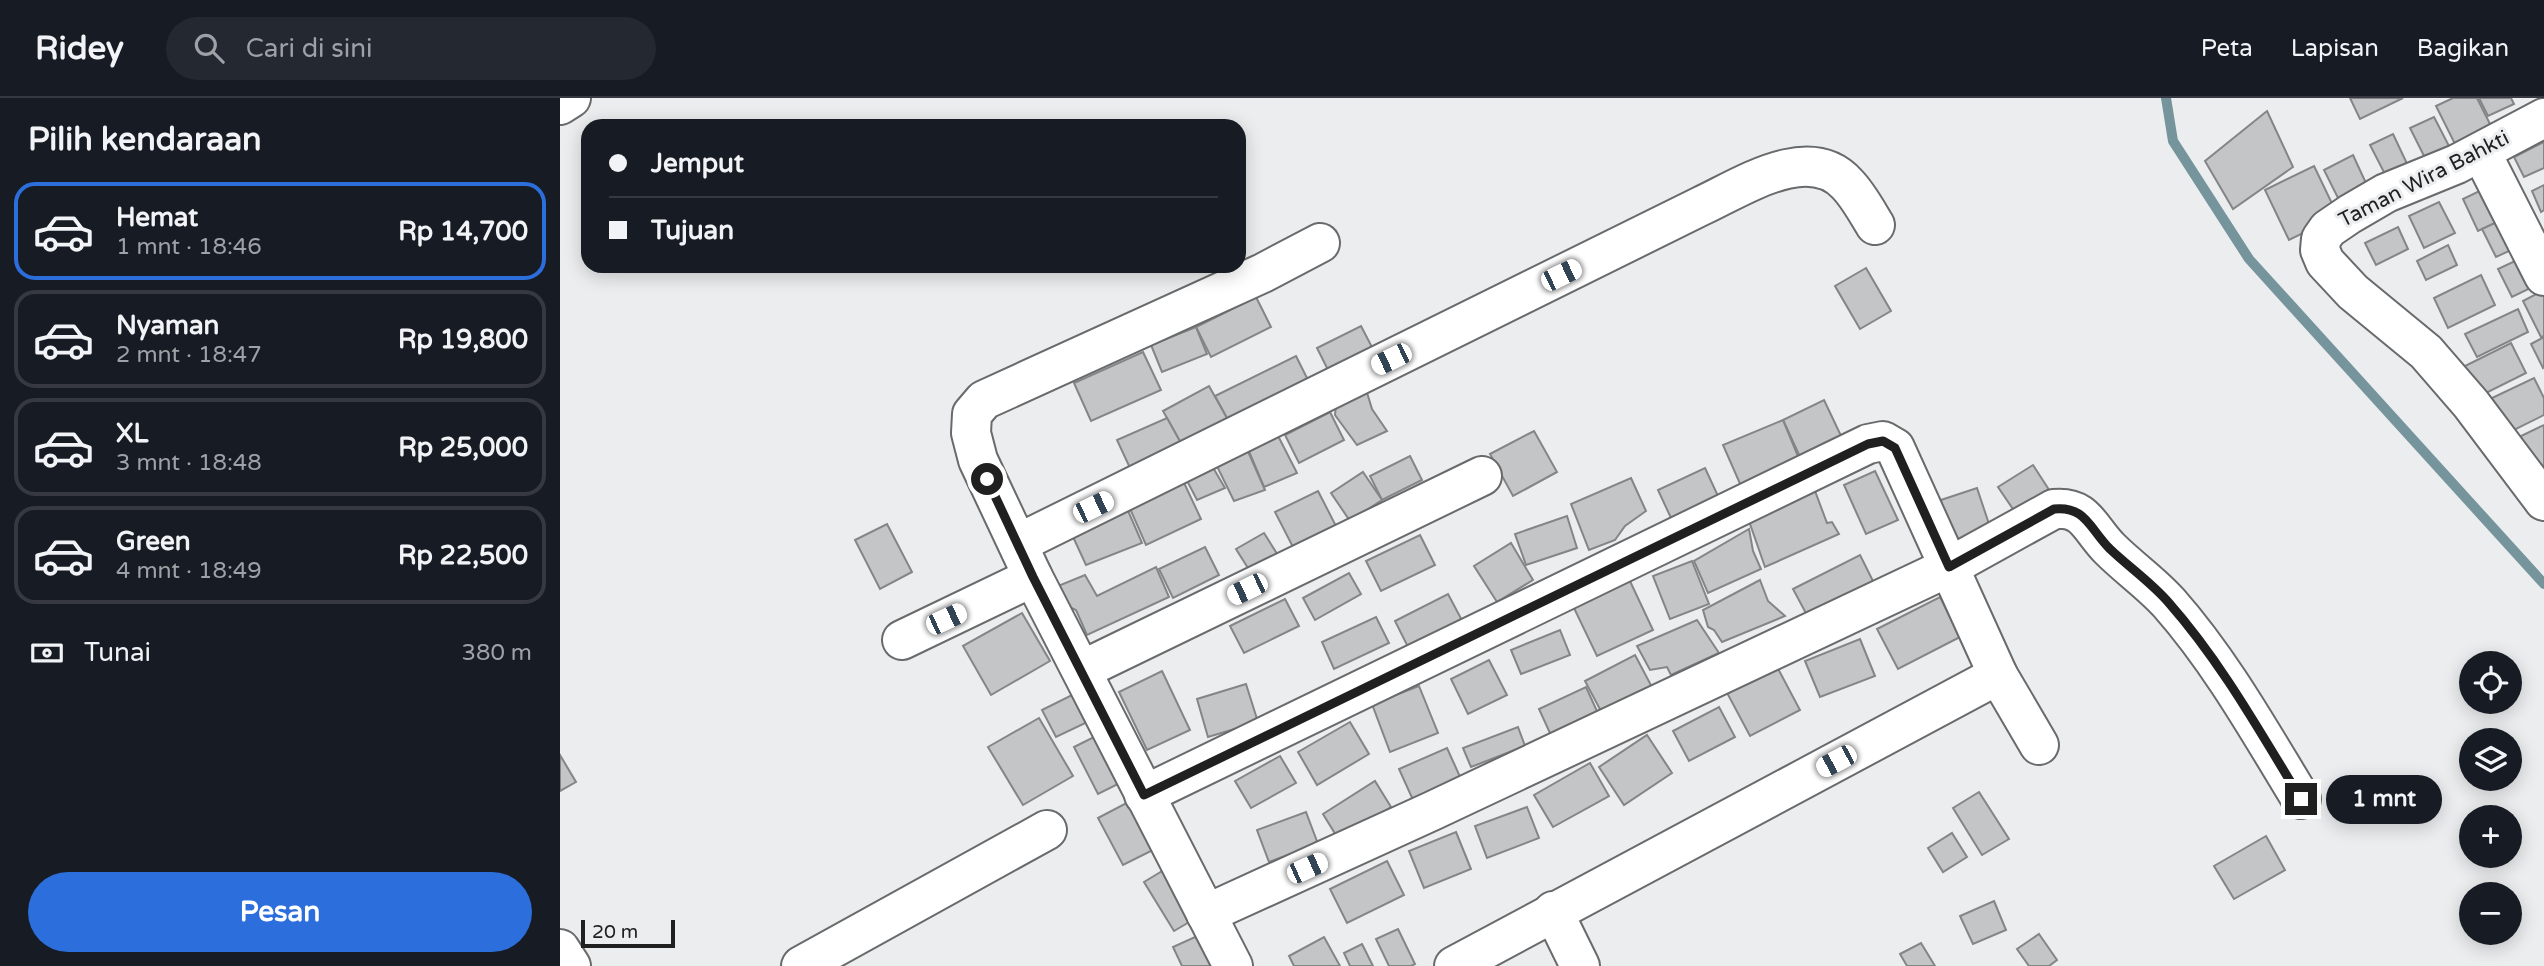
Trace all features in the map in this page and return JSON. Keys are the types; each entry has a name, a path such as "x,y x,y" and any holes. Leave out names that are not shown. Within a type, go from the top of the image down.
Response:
{"street":[{"path":"560,106 571,98"},
{"name":"Taman Wira Bahkti","path":"2544,118 2457,164 2386,193 2350,214 2328,229 2321,239 2320,250 2325,262 2353,292 2426,352 2471,404 2544,501"},
{"path":"2481,152 2544,276"},
{"path":"902,640 1026,560 1701,206 1776,172 1806,165 1825,168 1847,183 1875,225"},
{"path":"1233,966 1144,795 978,460 971,433 972,415 984,400 1263,273 1320,243"},
{"path":"1144,795 1868,444 1883,441 1895,448 1998,675 2039,745"},
{"path":"1082,670 1482,476"},
{"path":"1206,914 1432,811 1949,567 2054,509 2078,510 2111,549 2147,579 2192,631 2217,664 2301,799"},
{"path":"1454,966 1998,675"},
{"path":"801,966 1047,830"},
{"path":"1553,911 1580,966"},
{"path":"560,949 571,966"}],"building":[{"path":"2350,98 2403,98 2360,119"},
{"path":"2453,98 2477,98 2491,126 2455,144 2436,106"},
{"path":"2479,98 2511,98 2514,104 2488,116"},
{"path":"2267,111 2293,167 2233,209 2205,161"},
{"path":"2434,117 2450,148 2426,160 2410,128"},
{"path":"2393,134 2410,170 2388,180 2370,145"},
{"path":"2544,142 2544,168 2524,177 2514,157"},
{"path":"2353,155 2371,194 2343,208 2324,170"},
{"path":"2314,166 2338,216 2289,240 2265,190"},
{"path":"2494,184 2510,216 2478,231 2463,199"},
{"path":"2544,185 2544,210 2541,212 2532,191"},
{"path":"2439,202 2455,233 2424,248 2409,216"},
{"path":"2510,216 2524,244 2496,257 2482,229"},
{"path":"2398,227 2408,249 2376,265 2365,243"},
{"path":"2448,245 2457,265 2426,280 2417,261"},
{"path":"2530,254 2543,282 2512,297 2498,269"},
{"path":"1866,268 1891,311 1860,329 1835,286"},
{"path":"2481,275 2495,305 2448,328 2434,298"},
{"path":"2544,290 2544,336 2541,337 2523,301"},
{"path":"1256,297 1271,327 1211,357 1196,327"},
{"path":"2518,309 2528,332 2477,357 2465,334"},
{"path":"1361,326 1375,353 1330,374 1317,348"},
{"path":"1196,327 1207,354 1162,372 1151,345"},
{"path":"2544,337 2544,367 2543,368 2531,344"},
{"path":"2511,343 2526,373 2478,397 2463,367"},
{"path":"1143,352 1161,390 1091,421 1074,383"},
{"path":"1296,356 1308,380 1228,420 1215,396"},
{"path":"2534,378 2544,398 2544,415 2508,433 2492,398"},
{"path":"1209,386 1228,420 1182,445 1163,411"},
{"path":"1365,386 1372,409 1387,431 1357,445 1335,415 1337,396"},
{"path":"1824,400 1843,440 1801,459 1783,420"},
{"path":"1330,412 1344,440 1299,463 1285,435"},
{"path":"1167,418 1182,445 1130,468 1117,440"},
{"path":"1783,420 1800,461 1741,486 1723,445"},
{"path":"2544,425 2544,466 2533,471 2517,438"},
{"path":"1273,426 1297,473 1264,487 1245,442"},
{"path":"1534,431 1557,472 1513,496 1490,454"},
{"path":"1243,440 1265,490 1234,501 1212,456"},
{"path":"1410,456 1422,480 1382,500 1370,476"},
{"path":"1208,459 1225,488 1197,500 1182,471"},
{"path":"2033,465 2053,496 2019,518 1998,487"},
{"path":"1705,468 1718,496 1671,518 1658,490"},
{"path":"1178,470 1201,519 1146,545 1124,495"},
{"path":"1875,471 1898,520 1866,534 1844,485"},
{"path":"1363,472 1382,500 1350,521 1331,493"},
{"path":"1631,478 1646,511 1625,526 1615,540 1589,550 1571,504"},
{"path":"1977,488 1992,533 1948,548 1932,503"},
{"path":"1318,491 1338,530 1295,551 1275,512"},
{"path":"1815,491 1827,523 1832,522 1839,534 1765,567 1749,521"},
{"path":"1126,506 1142,543 1086,565 1068,526"},
{"path":"1567,516 1577,548 1526,565 1515,534"},
{"path":"887,524 912,572 880,589 855,540"},
{"path":"1749,529 1753,551 1761,569 1708,593 1694,561"},
{"path":"1264,533 1281,560 1253,576 1236,549"},
{"path":"1420,535 1435,565 1381,591 1366,561"},
{"path":"1511,543 1533,580 1497,602 1474,566"},
{"path":"1205,547 1219,575 1173,598 1159,569"},
{"path":"1860,555 1875,585 1809,619 1793,589"},
{"path":"1692,561 1709,604 1670,619 1653,576"},
{"path":"1156,567 1169,597 1087,635 1076,610 1065,605 1058,586 1085,575 1097,596"},
{"path":"1349,573 1361,594 1315,620 1303,598"},
{"path":"1629,579 1653,630 1597,656 1573,606"},
{"path":"1760,580 1768,601 1785,616 1722,642 1714,630 1708,627 1703,610"},
{"path":"1448,594 1465,626 1411,653 1395,621"},
{"path":"1940,597 1960,637 1898,669 1877,629"},
{"path":"1285,599 1299,626 1244,653 1230,626"},
{"path":"1022,613 1050,661 991,695 963,646"},
{"path":"1376,617 1389,643 1334,669 1322,642"},
{"path":"1697,620 1719,653 1671,675 1667,667 1650,670 1637,646"},
{"path":"1560,630 1570,655 1521,674 1511,650"},
{"path":"1860,639 1875,676 1820,697 1805,661"},
{"path":"1635,655 1653,689 1603,715 1585,681"},
{"path":"1489,660 1507,695 1468,714 1451,679"},
{"path":"1775,663 1800,710 1750,736 1725,689"},
{"path":"1162,671 1190,730 1147,750 1119,692"},
{"path":"1246,684 1258,722 1208,737 1197,699"},
{"path":"1419,686 1438,733 1390,752 1372,704"},
{"path":"1586,687 1601,720 1554,742 1539,709"},
{"path":"1086,688 1100,716 1056,737 1042,710"},
{"path":"1719,707 1735,737 1689,761 1673,731"},
{"path":"1039,718 1073,776 1023,805 988,747"},
{"path":"1350,722 1369,754 1317,785 1298,752"},
{"path":"1518,727 1525,746 1471,767 1463,748"},
{"path":"1106,731 1130,778 1098,794 1074,747"},
{"path":"1647,735 1672,773 1624,805 1599,767"},
{"path":"1447,748 1461,779 1413,800 1399,769"},
{"path":"560,755 576,782 560,791"},
{"path":"1280,756 1296,783 1251,808 1235,781"},
{"path":"1590,763 1609,796 1553,827 1534,795"},
{"path":"1375,781 1391,807 1339,840 1323,814"},
{"path":"1979,792 2009,839 1982,855 1953,808"},
{"path":"1134,799 1159,847 1123,865 1098,818"},
{"path":"1527,807 1539,838 1487,858 1475,826"},
{"path":"1306,812 1318,844 1269,862 1257,830"},
{"path":"1456,832 1471,869 1424,888 1409,851"},
{"path":"1952,833 1967,857 1943,872 1928,848"},
{"path":"2266,836 2285,870 2234,899 2214,866"},
{"path":"1387,861 1404,895 1347,923 1330,889"},
{"path":"1172,865 1203,914 1174,931 1144,882"},
{"path":"1994,901 2006,930 1973,944 1960,916"},
{"path":"1398,929 1415,964 1411,966 1389,966 1376,939"},
{"path":"1206,932 1222,966 1182,966 1173,947"},
{"path":"2039,934 2057,960 2049,966 2029,966 2017,949"},
{"path":"1324,937 1340,966 1294,966 1289,956"},
{"path":"1921,943 1935,966 1907,966 1900,954"},
{"path":"1362,944 1373,966 1350,966 1344,953"}],"waterway":[{"path":"2166,98 2173,141 2249,259 2544,584"}],"route":[{"path":"987,479 1033,577 1144,795 1868,444 1883,441 1895,448 1949,567 2054,509 2078,510 2111,549 2147,579 2192,631 2217,664 2301,799"}]}
